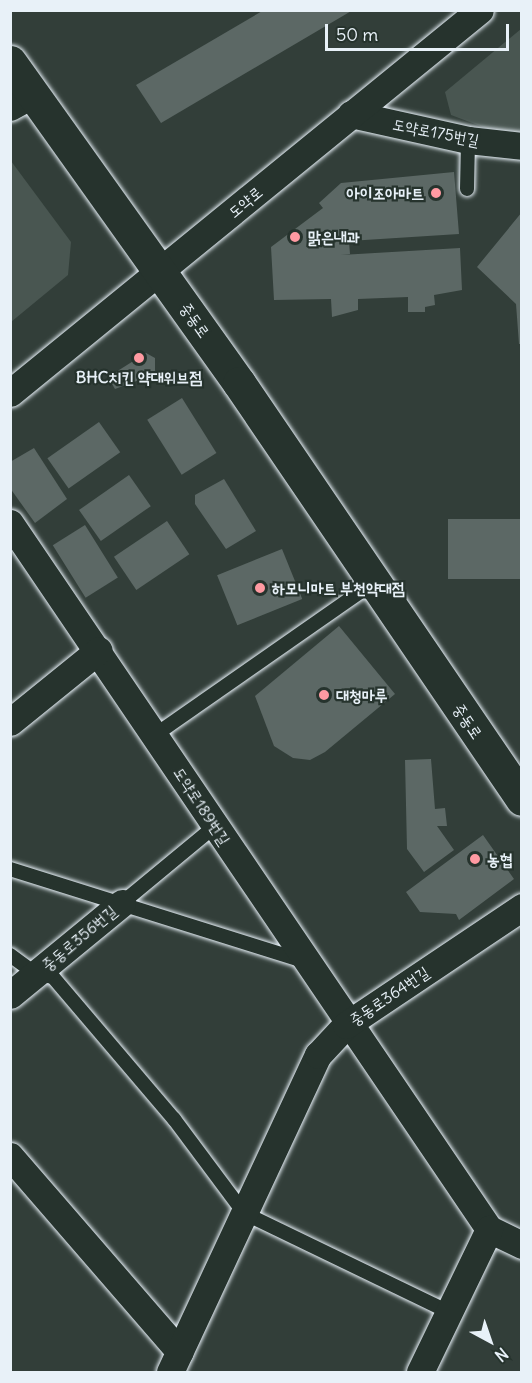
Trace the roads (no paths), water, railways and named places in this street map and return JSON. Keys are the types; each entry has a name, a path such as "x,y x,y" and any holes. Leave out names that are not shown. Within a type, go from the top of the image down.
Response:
{"street":[{"name":"도약로","path":"10,393 480,10"},
{"name":"중동로","path":"10,62 22,100 161,271 522,799"},
{"name":"도약로175번길","path":"351,114 468,140 522,146"},
{"name":"도약로189번길","path":"10,523 99,650 346,1025 489,1229 522,1245"},
{"path":"10,722 99,650"},
{"name":"중동로356번길","path":"10,994 122,903"},
{"name":"중동로364번길","path":"10,1156 78,1234 175,1362 318,1055 346,1025 522,907"},
{"path":"420,1372 489,1229"}],"lane":[{"path":"467,189 468,140"},
{"path":"155,735 374,582"},
{"name":"중동로356번길","path":"10,869 122,903 215,826"},
{"path":"122,903 304,962"},
{"name":"중동로356번길","path":"10,955 36,974"},
{"path":"36,974 53,977 174,1119 244,1214 449,1312"}],"place":[{"name":"아이조아마트","path":"436,193"},
{"name":"맑은내과","path":"295,237"},
{"name":"BHC치킨 약대위브점","path":"139,358"},
{"name":"하모니마트 부천약대점","path":"260,588"},
{"name":"대청마루","path":"324,695"},
{"name":"농협","path":"475,859"}]}
